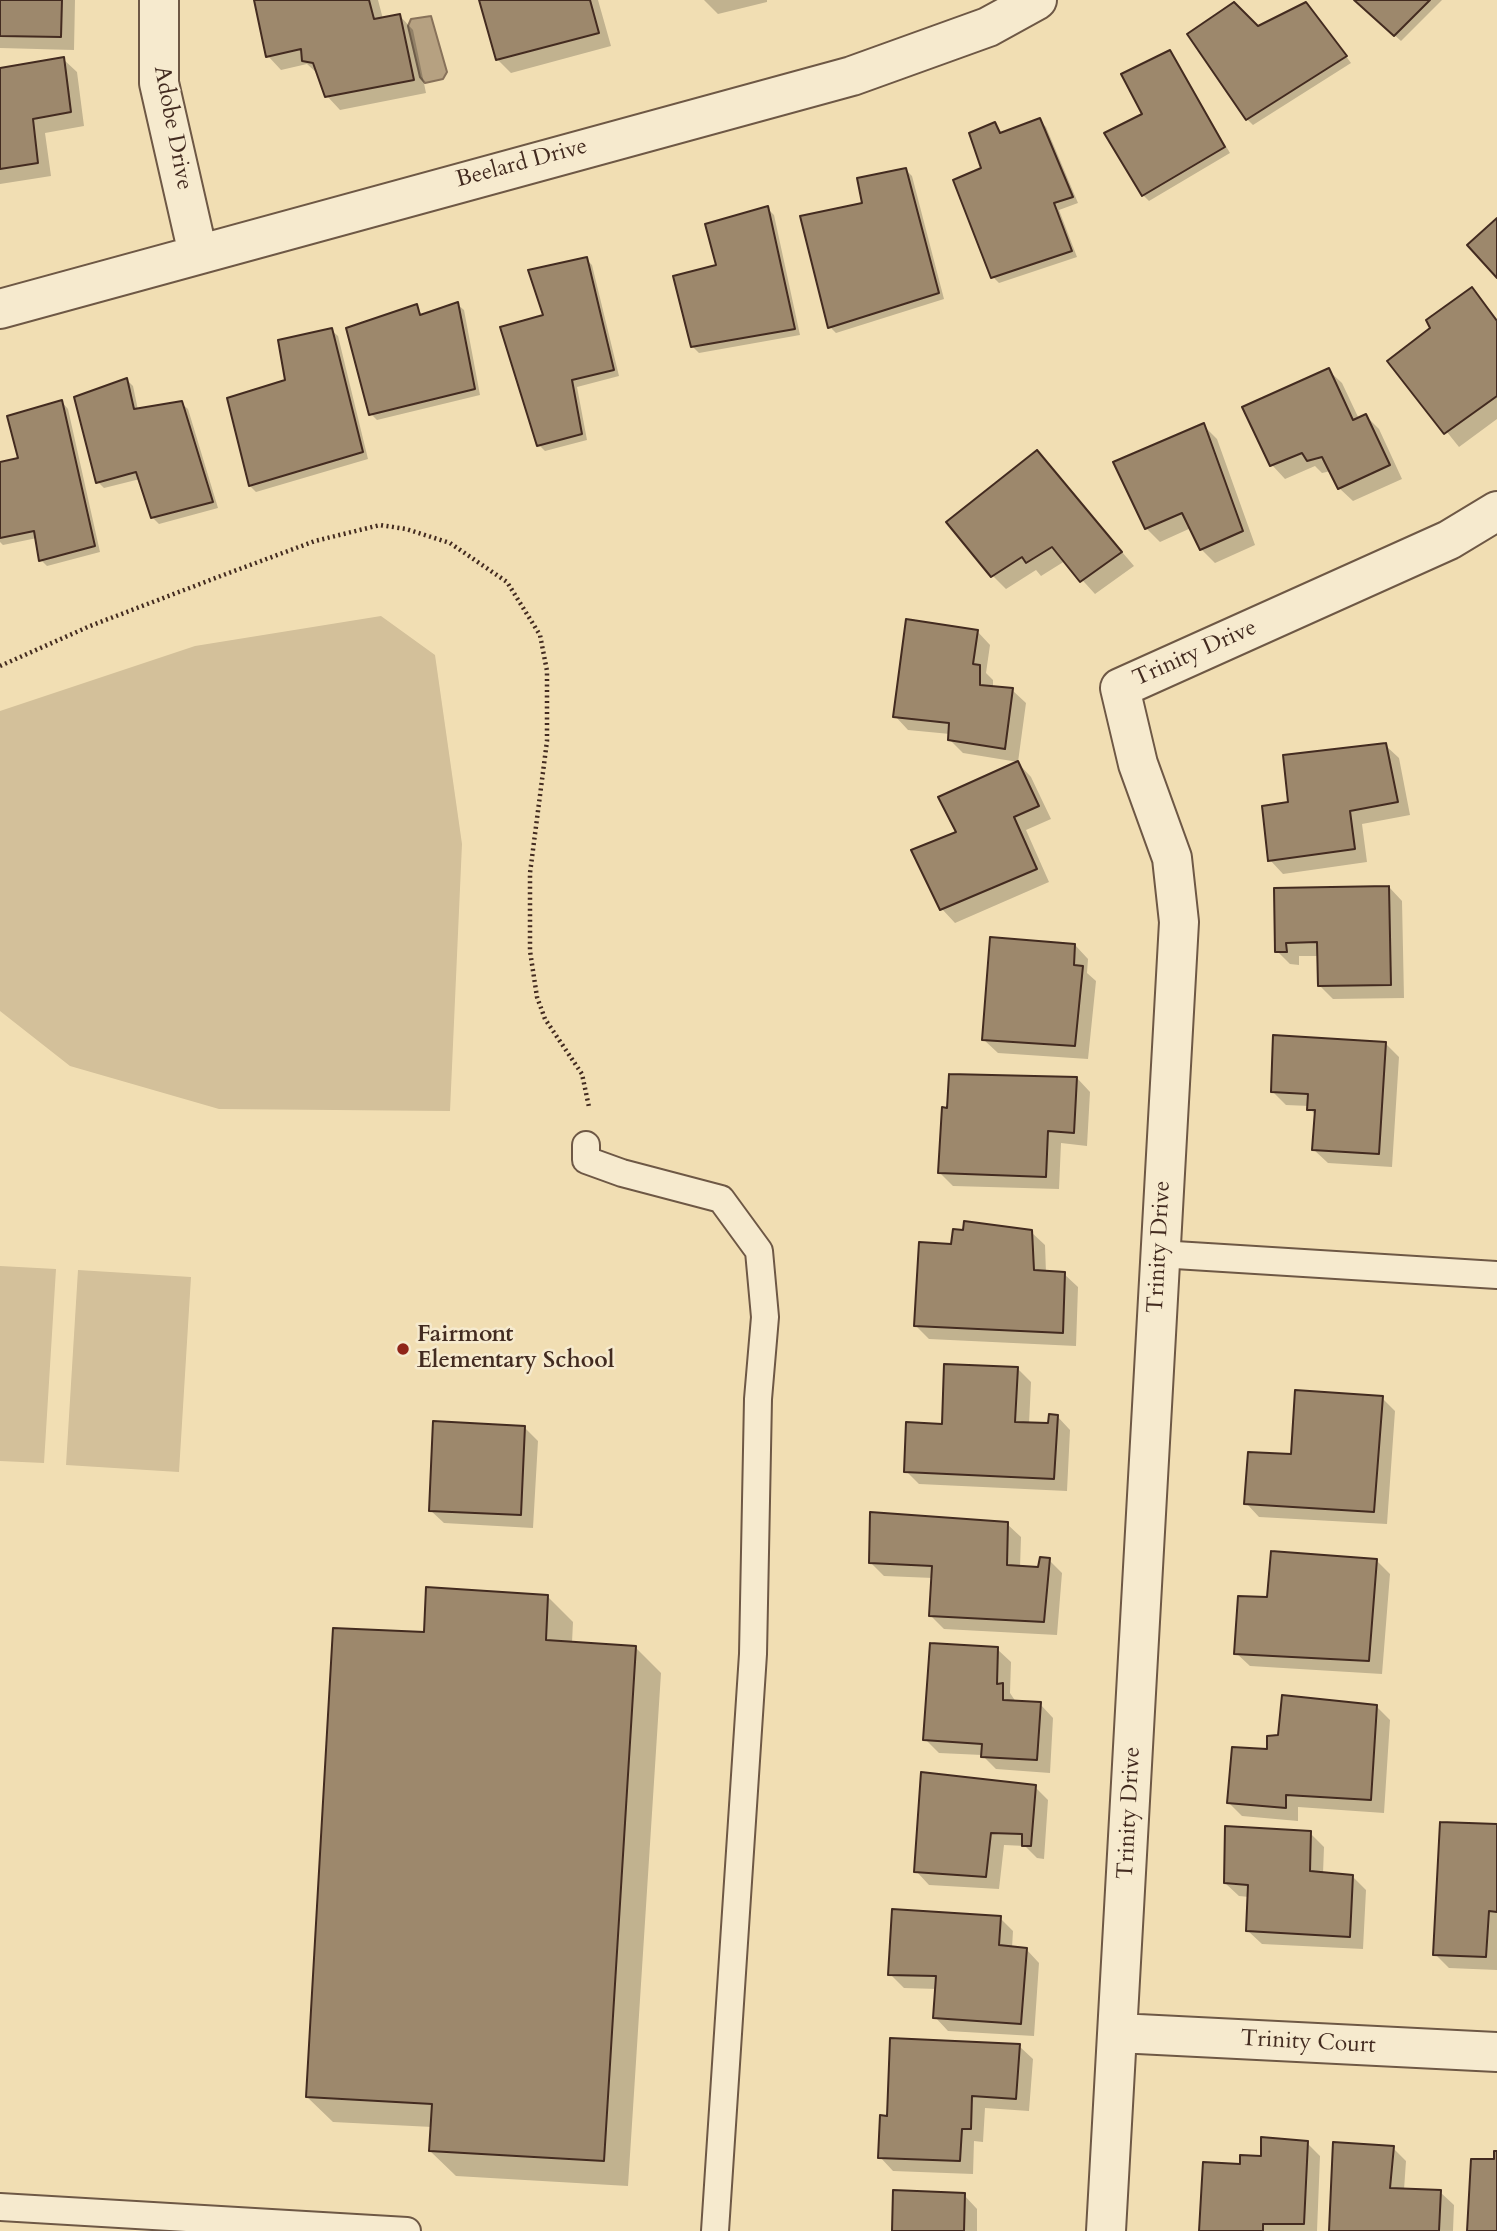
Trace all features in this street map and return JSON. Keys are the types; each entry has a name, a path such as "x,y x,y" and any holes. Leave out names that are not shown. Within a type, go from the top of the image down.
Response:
{"street":[{"name":"Adobe Drive","path":"159,0 159,83 198,254"},
{"name":"Beelard Drive","path":"0,309 852,76 988,27 1037,0"},
{"name":"Trinity Drive","path":"1106,2231 1179,922 1172,858 1138,764 1120,688 1449,540 1497,511"},
{"name":"Trinity Court","path":"1118,2033 1497,2052"}],"lane":[{"path":"586,1145 586,1160 622,1173 720,1199 759,1251 765,1317 758,1399 753,1654 715,2231"},
{"path":"1159,1254 1497,1275"},
{"path":"0,2207 407,2231"}],"path":[{"path":"0,666 90,626 303,545 380,525 406,529 450,543 507,582 540,635 547,671 547,741 530,873 530,951 537,998 545,1019 582,1074 590,1113 586,1145"}],"shaded area":[{"path":"431,16 447,72 443,79 425,83 420,77 408,26 411,19"},
{"path":"381,616 435,655 462,844 450,1111 219,1109 70,1066 0,1011 0,711 195,646"},
{"path":"0,1266 56,1269 44,1463 0,1461"},
{"path":"78,1270 191,1277 179,1472 66,1465"}],"building":[{"path":"0,0 62,0 61,37 0,36"},
{"path":"254,0 369,0 374,19 400,14 414,80 325,97 313,63 302,61 301,49 266,57"},
{"path":"479,0 590,0 599,33 496,60"},
{"path":"1354,0 1430,0 1394,36"},
{"path":"1234,2 1258,26 1306,2 1347,56 1246,120 1187,34"},
{"path":"1170,50 1225,147 1142,196 1104,133 1142,114 1121,74"},
{"path":"64,57 71,112 33,119 38,163 0,169 0,68"},
{"path":"1040,118 1073,197 1054,203 1072,251 991,278 953,180 981,168 969,133 995,122 1000,133"},
{"path":"906,168 939,293 828,328 800,216 862,203 857,178"},
{"path":"768,206 795,329 691,347 673,276 716,265 705,224"},
{"path":"1497,218 1497,278 1467,245"},
{"path":"587,257 614,370 572,380 582,434 537,446 500,327 543,315 528,270"},
{"path":"1472,287 1497,321 1497,396 1444,434 1387,361 1430,328 1426,320"},
{"path":"458,302 475,389 369,415 346,328 417,304 420,315"},
{"path":"332,328 363,452 249,486 227,398 285,380 278,340"},
{"path":"1329,368 1353,420 1366,414 1390,465 1338,489 1322,457 1307,461 1302,453 1270,466 1242,407"},
{"path":"127,378 134,409 182,401 213,502 151,518 136,472 96,483 74,397"},
{"path":"62,400 95,546 39,561 34,531 0,538 0,462 18,458 7,416"},
{"path":"1204,423 1243,531 1200,550 1182,513 1145,529 1113,462"},
{"path":"1037,450 1122,552 1080,582 1052,547 1026,563 1022,557 991,577 946,522"},
{"path":"906,619 978,630 973,664 980,665 980,685 1013,688 1005,749 948,740 949,723 893,717"},
{"path":"1386,743 1398,802 1350,811 1355,849 1268,861 1262,806 1288,802 1283,755"},
{"path":"1018,761 1039,806 1014,817 1037,869 940,910 911,850 956,832 938,797"},
{"path":"1389,886 1391,985 1318,986 1317,942 1286,943 1287,952 1275,952 1274,888"},
{"path":"990,937 1075,944 1074,965 1083,966 1075,1046 982,1040"},
{"path":"1273,1035 1386,1042 1379,1154 1312,1150 1315,1110 1307,1110 1308,1094 1271,1092"},
{"path":"949,1074 1077,1077 1074,1133 1048,1131 1046,1177 938,1173 942,1107 947,1108"},
{"path":"964,1221 1032,1230 1034,1270 1065,1272 1063,1333 914,1326 919,1242 951,1244 953,1229 963,1230"},
{"path":"944,1364 1018,1367 1015,1422 1048,1423 1049,1414 1058,1415 1054,1479 904,1472 906,1422 942,1424"},
{"path":"1295,1390 1383,1396 1374,1512 1244,1504 1248,1452 1291,1454"},
{"path":"433,1421 525,1426 521,1515 429,1511"},
{"path":"870,1512 1008,1522 1007,1565 1038,1567 1040,1557 1050,1558 1044,1622 929,1616 932,1566 869,1563"},
{"path":"1271,1551 1377,1559 1369,1661 1234,1654 1238,1596 1267,1597"},
{"path":"426,1587 548,1595 546,1640 636,1646 604,2161 429,2151 432,2104 306,2097 333,1628 424,1632"},
{"path":"930,1643 998,1647 997,1684 1003,1683 1003,1700 1041,1702 1037,1760 981,1757 982,1744 923,1740"},
{"path":"1282,1695 1377,1705 1371,1800 1286,1795 1286,1808 1227,1803 1232,1747 1267,1749 1267,1736 1278,1735"},
{"path":"921,1772 1036,1785 1031,1846 1022,1846 1022,1834 991,1833 986,1877 914,1872"},
{"path":"1440,1822 1497,1824 1497,1912 1489,1911 1486,1957 1433,1955"},
{"path":"1225,1826 1311,1831 1310,1871 1353,1875 1350,1937 1246,1931 1248,1885 1224,1883"},
{"path":"892,1909 1001,1916 999,1945 1027,1948 1021,2024 933,2018 936,1976 888,1975"},
{"path":"890,2038 1020,2044 1016,2099 972,2096 971,2129 962,2129 960,2161 878,2158 880,2115 887,2116"},
{"path":"1261,2137 1308,2141 1304,2224 1263,2224 1263,2231 1199,2231 1203,2162 1240,2164 1240,2155 1261,2156"},
{"path":"1333,2142 1394,2146 1390,2188 1441,2190 1439,2231 1329,2231"},
{"path":"1494,2151 1497,2151 1497,2231 1467,2231 1471,2159 1494,2159"},
{"path":"893,2190 965,2193 964,2231 892,2231"}],"place":[{"name":"Fairmont Elementary School","path":"403,1349"}]}
